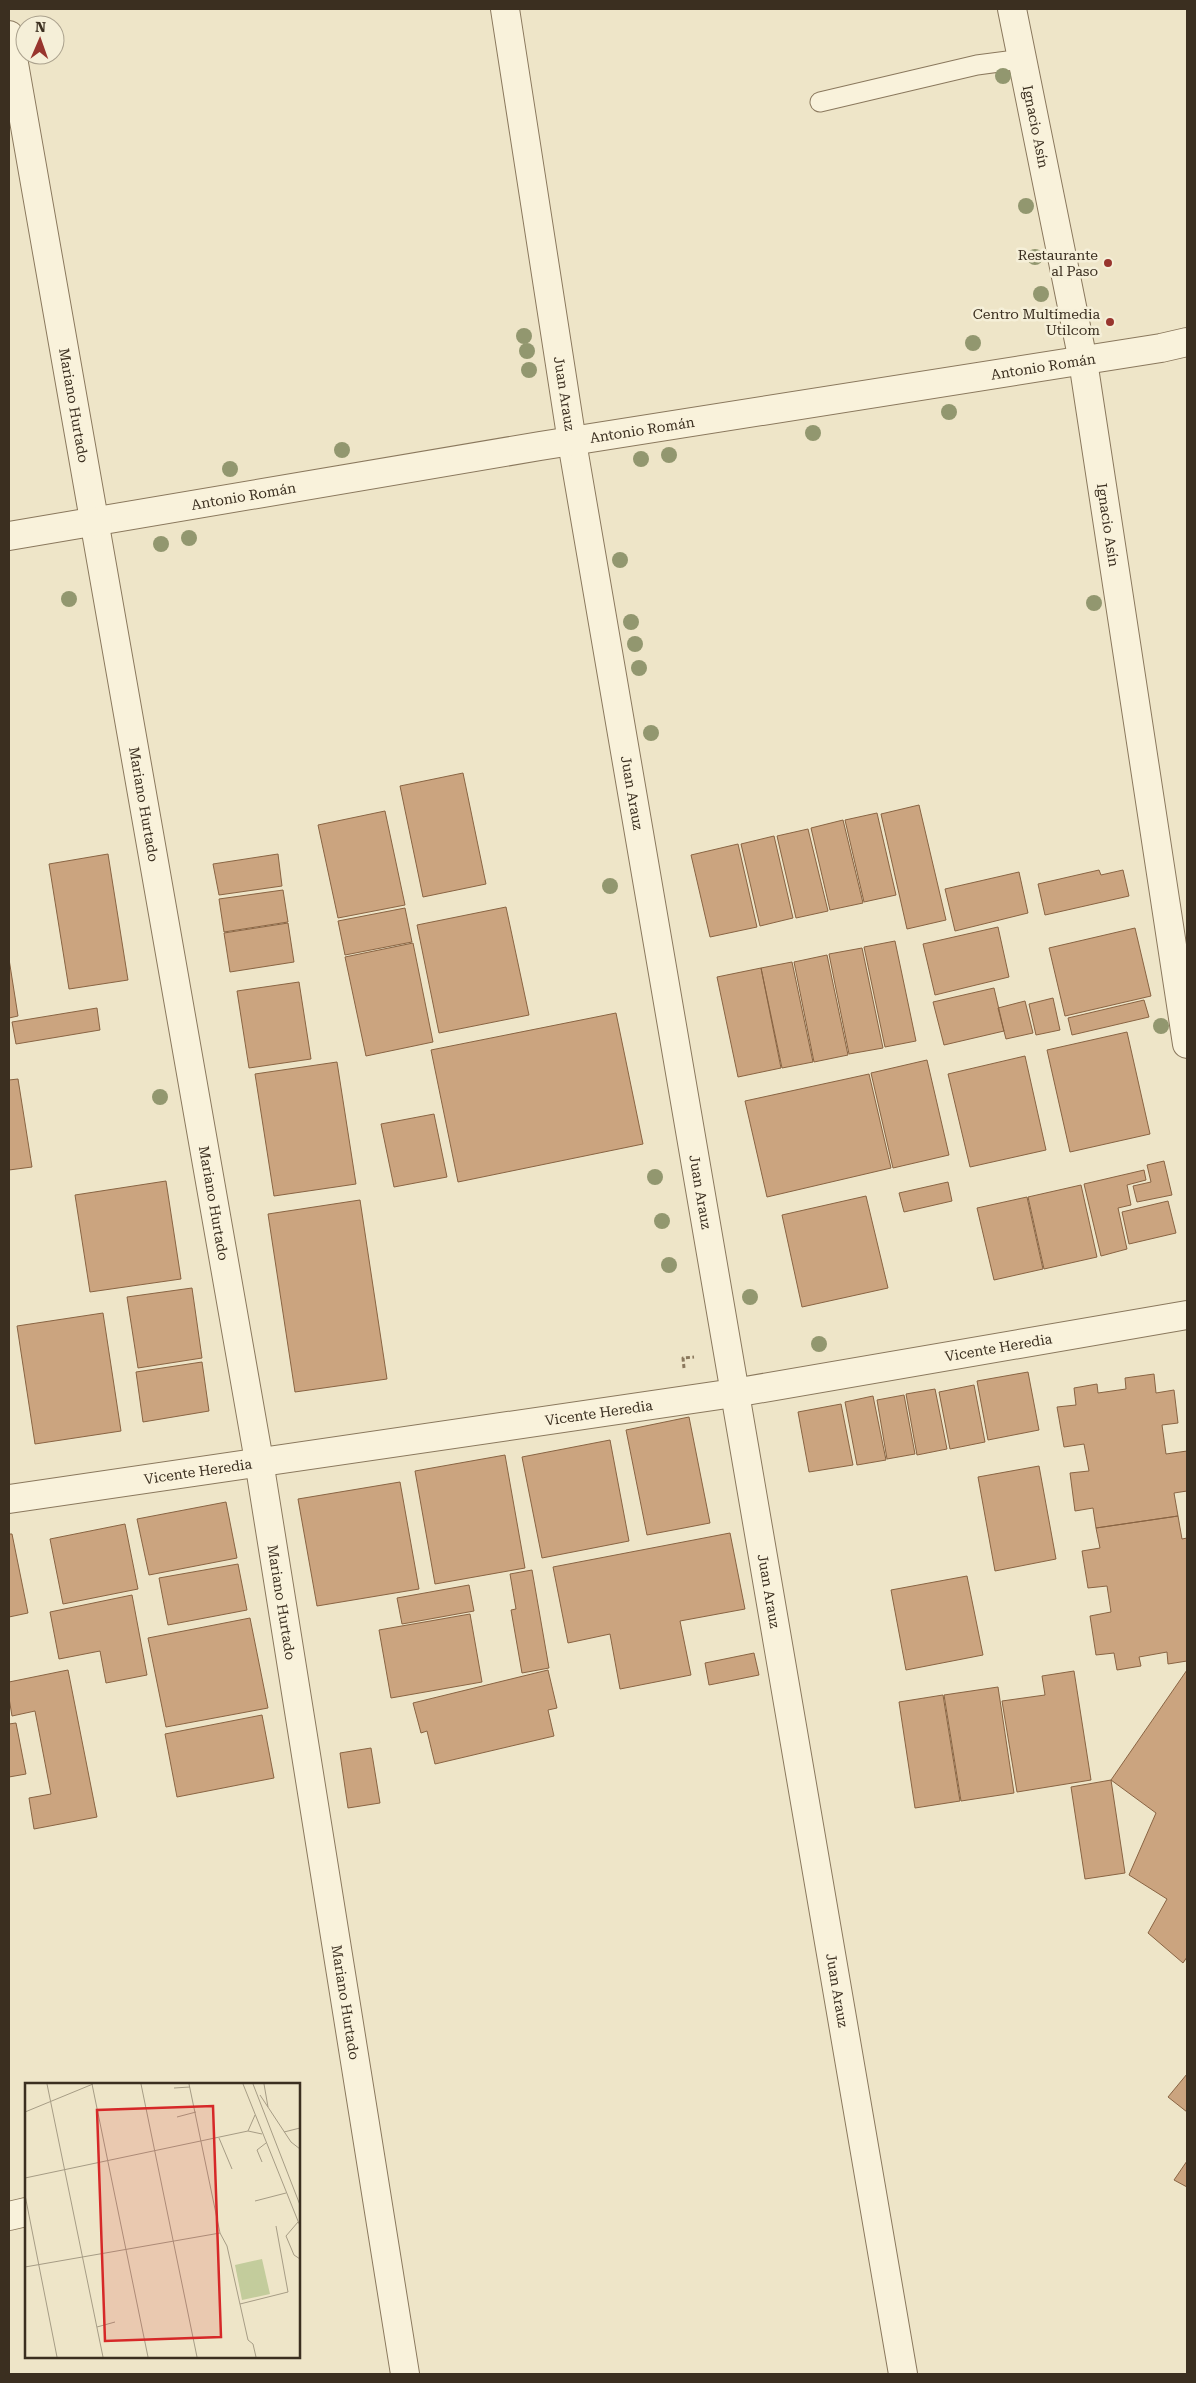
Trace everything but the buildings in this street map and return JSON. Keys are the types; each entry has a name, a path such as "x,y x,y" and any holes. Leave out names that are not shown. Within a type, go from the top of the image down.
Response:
{"street":[{"name":"Juan Arauz","path":"505,9 572,442 903,2374"},
{"name":"Ignacio Asín","path":"1012,9 1082,361 1187,1044"},
{"name":"Mariano Hurtado","path":"9,35 259,1461 406,2374"},
{"name":"Antonio Román","path":"9,536 572,442 1161,348 1187,342"},
{"name":"Vicente Heredia","path":"9,1499 734,1393 1187,1315"},
{"path":"9,2216 25,2212"}],"lane":[{"path":"820,102 977,65 1022,59"}],"place":[{"name":"Restaurante al Paso","path":"1108,263"},
{"name":"Centro Multimedia Utilcom","path":"1110,322"}]}
